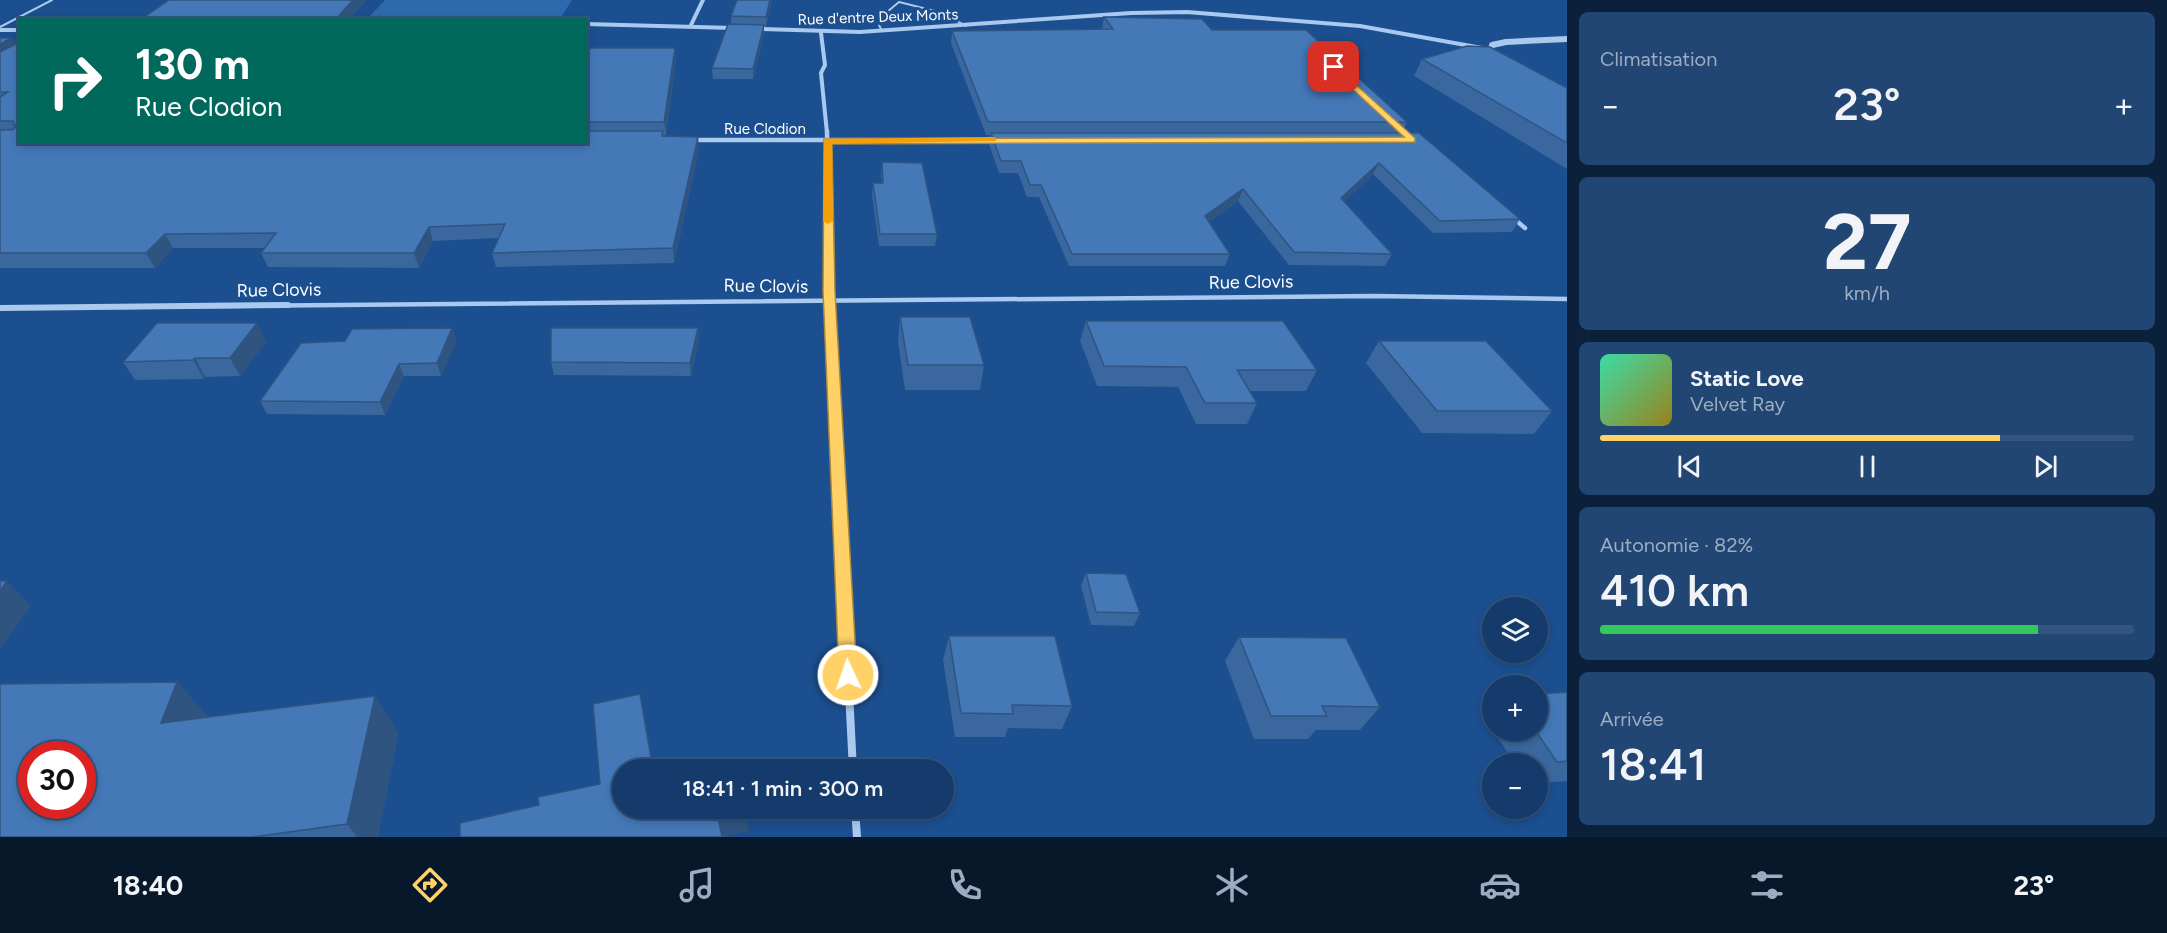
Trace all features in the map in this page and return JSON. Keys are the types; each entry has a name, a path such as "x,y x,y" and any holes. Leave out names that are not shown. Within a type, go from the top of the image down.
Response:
{"street":[{"path":"691,26 703,0"},
{"name":"Rue d'entre Deux Monts","path":"752,29 821,33 882,31 1131,13 1187,12 1360,26 1491,50"},
{"path":"588,24 741,28"},
{"path":"0,28 18,30"},
{"path":"821,33 825,65 821,72 824,123 828,141 830,301 852,759"},
{"path":"1507,62 1491,50 1492,45 1506,42 1567,39"},
{"name":"Rue Clodion","path":"690,140 1006,140"},
{"path":"1508,213 1525,228"},
{"name":"Rue Clovis","path":"0,309 1375,296 1567,299"},
{"path":"856,819 857,837"}],"lane":[{"path":"19,18 52,0"},
{"path":"882,31 879,25 886,12 900,1 933,10 958,20 966,26"},
{"path":"0,28 18,18"}],"shaded area":[{"path":"385,0 572,0 561,18 368,18"}],"building":[{"path":"169,0 353,0 337,18 143,18"},
{"path":"737,0 770,0 766,17 731,16"},
{"path":"1104,17 1202,19 1212,30 1306,30 1407,122 988,122 952,31 1113,29"},
{"path":"728,24 764,25 753,69 712,68"},
{"path":"0,38 11,38 0,44"},
{"path":"16,38 18,38 18,144 588,144 588,131 663,131 662,136 698,137 673,248 492,253 505,224 429,227 414,253 261,253 276,233 165,234 146,253 0,253 0,130 12,130 16,127 13,121 0,121 0,97 8,92 0,92 0,52 16,44"},
{"path":"1467,46 1490,47 1567,88 1567,143 1422,59"},
{"path":"588,48 675,48 664,122 588,122"},
{"path":"991,133 1419,133 1520,219 1440,221 1379,163 1341,198 1392,254 1294,252 1243,189 1205,216 1230,254 1072,254 1041,185 1030,185 1021,161 1001,161"},
{"path":"882,162 922,163 937,234 880,234 873,183 883,183"},
{"path":"900,317 970,317 984,365 908,365"},
{"path":"1086,321 1283,321 1317,370 1237,370 1257,403 1205,403 1186,367 1104,366"},
{"path":"157,323 257,323 230,358 123,362"},
{"path":"452,328 437,363 399,364 380,402 260,401 301,343 345,341 352,329"},
{"path":"551,328 698,328 690,363 551,362"},
{"path":"1379,341 1486,341 1552,411 1437,411"},
{"path":"1086,573 1126,574 1140,613 1096,612"},
{"path":"0,581 7,581 0,591"},
{"path":"949,636 1055,636 1072,706 1012,705 1013,714 961,713"},
{"path":"1239,637 1346,638 1380,707 1322,706 1327,716 1271,716"},
{"path":"177,682 161,723 375,696 347,824 253,837 0,837 0,684"},
{"path":"1567,692 1567,761 1557,762 1543,741 1548,741 1548,693"},
{"path":"640,694 651,759 612,759 612,819 718,819 722,837 460,837 460,823 539,805 538,797 600,784 593,704"}],"slow traffic":[{"path":"828,221 828,141 993,140"}],"route":[{"path":"848,675 829,291 828,141 1412,140 1334,67"}]}
